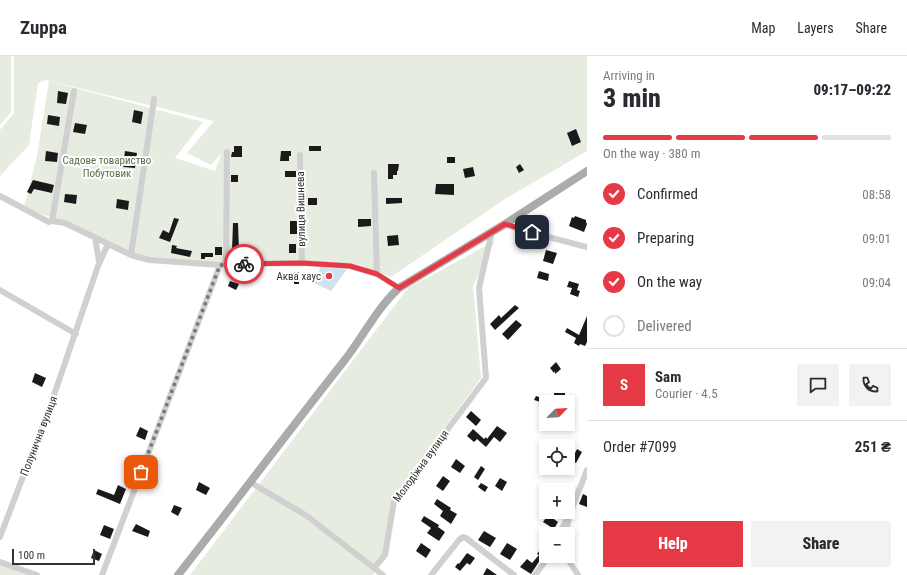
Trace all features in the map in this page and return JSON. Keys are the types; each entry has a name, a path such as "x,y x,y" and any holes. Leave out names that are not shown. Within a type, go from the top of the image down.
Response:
{"main road":[{"path":"178,575 349,354 376,313 399,288 505,224 587,171"}],"street":[{"path":"52,221 74,91"},
{"path":"131,255 154,100"},
{"path":"102,575 223,265 227,152"},
{"name":"вулиця Вишнева","path":"300,155 302,263"},
{"path":"374,172 377,274"},
{"path":"0,196 49,222 65,223 131,255 149,260 223,265 302,263 350,266 377,274 399,288"},
{"path":"505,224 518,229 587,246"},
{"name":"Молодіжна вулиця","path":"374,568 386,555 394,501 486,378 479,288 492,231"},
{"path":"95,237 99,262"},
{"name":"Полунична вулиця","path":"0,537 54,398 99,262 108,244"},
{"path":"0,290 76,334"},
{"path":"575,501 587,470"},
{"path":"250,482 307,516 383,575"},
{"path":"431,575 458,540 463,538 466,538 514,575"},
{"path":"0,562 37,575"},
{"path":"535,575 544,563"},
{"path":"570,563 578,575"}],"green space":[{"path":"0,56 11,56 11,112 0,125"},
{"name":"Садове товариство Побутовик","path":"14,56 587,56 587,151 505,199 391,277 357,264 172,261 140,256 85,231 24,207 37,156 49,81 203,122 175,158 215,171 222,153 211,165 187,153 214,121 46,80 38,83 29,145 0,176 0,130 14,113"},
{"path":"495,241 473,286 481,378 391,501 382,561 373,575 190,575 408,288"},
{"path":"0,562 37,575 0,575"}],"water":[{"name":"Аква хаус","path":"321,266 347,269 331,291 314,283"}],"building":[{"path":"58,91 68,93 66,104 57,103"},
{"path":"134,110 143,112 141,124 132,122"},
{"path":"48,115 60,117 59,126 47,124"},
{"path":"75,123 87,125 85,134 73,132"},
{"path":"576,129 581,142 572,146 567,133"},
{"path":"234,146 242,146 242,157 231,157 232,152 234,152"},
{"path":"309,146 321,146 321,151 309,151"},
{"path":"46,151 58,153 57,162 45,161"},
{"path":"125,151 137,153 135,168 123,167"},
{"path":"281,151 291,151 289,161 280,161"},
{"path":"447,157 455,157 455,163 447,163"},
{"path":"388,164 399,164 397,175 393,175 393,179 388,179"},
{"path":"520,164 524,170 519,173 516,167"},
{"path":"473,167 475,176 465,178 463,169"},
{"path":"285,171 296,171 296,177 285,177"},
{"path":"231,175 238,175 238,182 231,182"},
{"path":"33,180 54,185 52,193 34,189 31,194 27,192"},
{"path":"436,184 454,184 454,195 435,194"},
{"path":"65,194 77,195 76,204 64,202"},
{"path":"308,198 317,198 317,205 308,205"},
{"path":"386,198 402,198 402,203 386,204"},
{"path":"117,199 129,201 128,210 116,208"},
{"path":"575,216 586,220 587,224 584,232 569,226 572,217 574,218"},
{"path":"174,218 179,219 170,242 159,238 163,230 169,233"},
{"path":"358,219 371,219 371,226 358,227"},
{"path":"290,221 297,221 297,234 290,234"},
{"path":"233,223 238,223 239,251 232,251"},
{"path":"398,235 399,245 388,246 387,236"},
{"path":"289,244 296,244 296,253 289,253"},
{"path":"172,245 177,246 176,248 192,251 190,257 171,253"},
{"path":"215,247 222,247 222,255 215,255"},
{"path":"546,250 557,253 553,264 543,261"},
{"path":"201,253 213,253 213,257 205,257 205,259 201,259"},
{"path":"539,271 549,274 548,281 537,278"},
{"path":"294,272 299,272 299,284 294,284"},
{"path":"230,281 239,284 236,290 228,286"},
{"path":"569,281 579,284 577,290 580,291 578,297 570,294 572,288 567,287"},
{"path":"515,305 519,308 495,330 490,324 499,315 501,318"},
{"path":"587,316 587,342 585,346 580,344 579,346 574,343 576,338 565,332 567,328 579,335"},
{"path":"516,320 522,325 508,340 502,334"},
{"path":"556,362 561,369 555,374 555,371 554,373 550,368"},
{"path":"35,373 46,378 42,387 32,382"},
{"path":"554,393 565,393 565,395 554,395"},
{"path":"536,396 539,397 539,402 534,400"},
{"path":"471,411 481,420 476,426 466,417"},
{"path":"497,426 507,433 500,442 494,437 486,447 477,439 474,442 467,436 473,429 484,439 486,437 487,439"},
{"path":"140,427 148,431 145,440 136,436"},
{"path":"577,449 582,452 576,463 575,463 575,453"},
{"path":"456,459 465,466 460,473 451,467"},
{"path":"481,466 485,469 478,480 474,477"},
{"path":"443,476 450,481 443,491 436,486"},
{"path":"500,478 507,482 502,491 495,486"},
{"path":"199,482 210,488 206,495 196,490"},
{"path":"481,483 488,487 485,492 478,487"},
{"path":"118,485 126,489 120,504 96,494 98,489 114,495"},
{"path":"583,494 587,496 587,507 579,504"},
{"path":"437,499 457,514 451,524 440,516 443,511 434,504"},
{"path":"174,505 182,508 178,516 171,512"},
{"path":"424,516 439,525 438,527 445,532 439,541 427,533 431,528 421,521"},
{"path":"545,519 554,519 558,522 555,527 551,527 543,522"},
{"path":"136,524 150,531 148,537 132,531"},
{"path":"104,525 114,529 110,539 100,535"},
{"path":"484,531 496,538 490,547 478,540"},
{"path":"421,543 431,550 426,558 416,551"},
{"path":"507,543 517,549 510,560 500,554"},
{"path":"94,550 102,554 99,561 91,558"},
{"path":"467,553 475,558 470,565 467,563 460,571 455,567"},
{"path":"539,555 539,562 531,574 520,567 527,559 532,563"},
{"path":"487,568 497,575 483,575"}],"way so far":[{"path":"141,472 220,265 244,264"}],"place":[{"name":"Аква хаус","path":"329,276"}],"route":[{"path":"244,264 302,263 350,266 377,274 399,288 505,224 532,232"}]}
